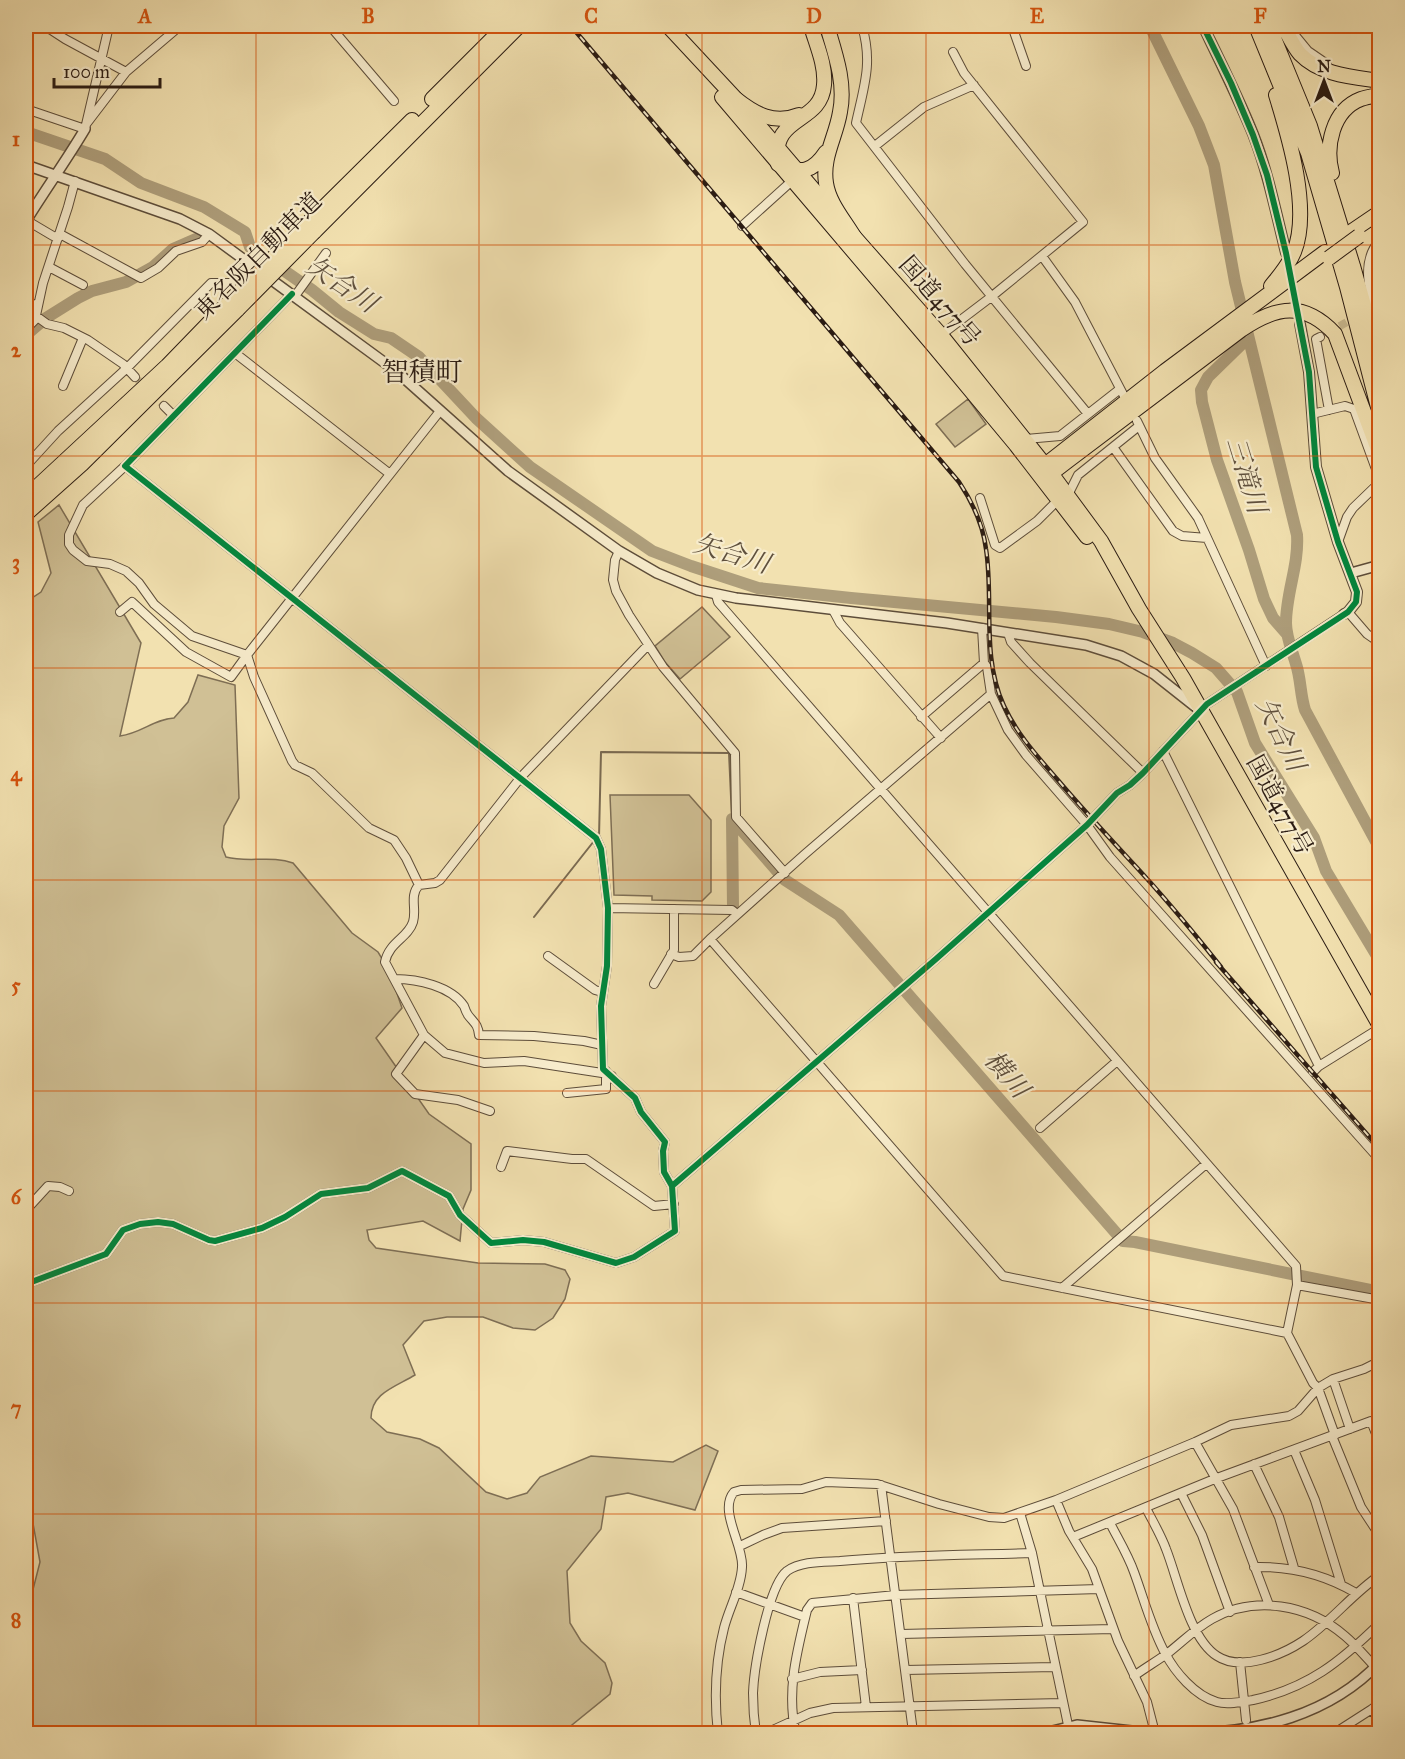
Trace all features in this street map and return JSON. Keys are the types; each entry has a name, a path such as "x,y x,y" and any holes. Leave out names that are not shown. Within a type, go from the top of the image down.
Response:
{"highway":[{"path":"420,111 500,26"},
{"name":"東名阪自動車道","path":"310,229 420,111 505,26"},
{"name":"東名阪自動車道","path":"26,514 116,431 234,305 519,26"},
{"name":"国道477号","path":"668,26 777,146 796,174 933,344 1045,471"},
{"path":"811,26 823,68 824,85 820,100 782,134 777,146 778,164 796,174 812,168 828,150"},
{"path":"827,26 838,64 842,94 838,122 828,150 825,174 828,193 856,240"},
{"path":"1255,26 1290,141 1301,207 1297,244 1271,301"},
{"path":"1255,26 1308,153 1347,287 1380,415"},
{"path":"1269,26 1310,126 1380,363"},
{"path":"1283,26 1300,53 1312,63 1327,71 1380,81"},
{"name":"国道477号","path":"682,42 728,105 778,164"},
{"path":"1353,266 1352,250 1329,160 1330,137 1344,111 1359,99 1380,95"},
{"path":"736,99 758,115 781,120 798,116 820,100"},
{"name":"国道477号","path":"796,174 941,335 1026,439 1094,546 1204,707 1380,1027"},
{"path":"1168,377 1252,322 1271,301 1380,212"},
{"path":"1355,233 1380,220"},
{"path":"1045,471 1168,377 1250,307 1271,301 1312,315 1324,322 1335,334 1380,455"},
{"name":"東名阪自動車道","path":"26,497 234,305"}],"street":[{"path":"45,26 126,72"},
{"path":"85,127 109,26"},
{"path":"180,26 126,72 85,127 65,163 26,221 53,237 59,235 141,278 182,248 204,240 209,234"},
{"path":"330,26 394,101"},
{"path":"862,26 868,51 867,74 856,123 991,297 1088,414"},
{"path":"1012,26 1026,66"},
{"path":"1203,26 1253,135 1267,175 1286,253"},
{"path":"1288,26 1302,45 1320,61 1338,68 1380,76"},
{"path":"941,335 1083,222 964,73 953,52"},
{"path":"875,146 924,107 974,85"},
{"path":"26,110 85,127"},
{"path":"26,166 180,219 209,234 295,294 396,371 508,471 639,564 676,582 717,595 982,628 1086,645 1121,656 1154,674 1204,707"},
{"path":"742,226 796,174"},
{"path":"41,319 38,305 43,283 75,181"},
{"path":"1380,240 1370,255 1367,276 1380,329"},
{"path":"246,655 192,636 152,602 141,586 126,571 110,564 87,561 77,555 69,544 69,536 83,505 125,466 295,294 326,254"},
{"path":"1026,439 1060,436 1122,392 1075,302 1042,256"},
{"path":"26,466 58,431 127,368 211,283 235,284 252,265"},
{"path":"49,267 83,285"},
{"path":"26,303 38,305"},
{"path":"26,328 35,320 41,319 64,328 127,368 135,377"},
{"path":"672,1186 1087,825 1117,793 1143,773 1204,707 1346,613 1356,602 1357,592 1338,542 1316,467 1309,372 1300,324"},
{"path":"1320,337 1316,339 1329,410"},
{"path":"63,386 83,338"},
{"path":"235,353 390,474"},
{"path":"164,406 174,416"},
{"path":"1312,414 1345,406 1354,409 1380,481 1347,517 1338,542"},
{"path":"120,612 132,602 186,652 231,678 246,655 440,411"},
{"path":"980,498 995,545 1000,548 1064,500 1078,475 1138,424 1155,458 1198,518 1266,666"},
{"path":"1113,447 1173,531 1182,536 1207,538"},
{"path":"26,1284 106,1254 123,1230 140,1224 158,1222 173,1224 215,1241 262,1228 321,1194 368,1188 399,1171 409,1173 448,1196 460,1215 491,1243 530,1240 544,1242 616,1263 634,1257 675,1231 672,1186 664,1172 665,1142 641,1112 635,1098 603,1069 601,1006 607,966 608,908 601,849 596,838 125,466"},
{"path":"619,550 614,570 614,586 629,615 663,667 735,753 736,817 783,875"},
{"path":"1350,573 1380,565"},
{"path":"717,595 718,602 735,623 1296,1266 1297,1284 1287,1333 1313,1383 1318,1388 1361,1507 1380,1536"},
{"path":"833,610 840,623 940,738"},
{"path":"1346,613 1367,634 1380,643"},
{"path":"158,626 167,615"},
{"path":"982,628 984,663 987,667 991,694 1008,730 1020,747 1087,825 1110,858 1380,1160"},
{"path":"1008,633 1011,642 1030,663 1143,773"},
{"path":"609,1074 524,1061 480,1063 445,1053 424,1035 385,964 385,959 394,943 412,923 413,894 419,885 441,880 521,777 648,645"},
{"path":"246,655 295,765 312,773 369,828 394,840 419,885"},
{"path":"921,717 984,663"},
{"path":"671,954 680,957 693,956 737,914 991,694"},
{"path":"1163,751 1316,1069 1380,1027"},
{"path":"608,908 732,910 737,914"},
{"path":"654,984 674,948 674,909"},
{"path":"710,939 1004,1276 1287,1333"},
{"path":"548,956 595,990 603,992"},
{"path":"395,979 432,983 448,993 463,1005 466,1013 477,1025 479,1035 534,1036 602,1045"},
{"path":"424,1035 396,1074 415,1094 458,1100 490,1111"},
{"path":"1040,1128 1116,1062"},
{"path":"567,1093 606,1089 606,1078 609,1074"},
{"path":"501,1167 507,1150 572,1160 586,1159 654,1206 674,1204"},
{"path":"1062,1288 1206,1164"},
{"path":"26,1210 48,1186 60,1187 69,1191"},
{"path":"1297,1284 1380,1300"},
{"path":"718,1734 716,1700 718,1658 742,1567 740,1546 730,1517 729,1500 734,1492 801,1489 826,1482 881,1485 939,1504 989,1517 1004,1518 1056,1500 1231,1425 1289,1416 1298,1411 1318,1388 1333,1379 1378,1365"},
{"path":"1333,1379 1350,1429"},
{"path":"1073,1538 1217,1478 1371,1421 1380,1444"},
{"path":"1195,1442 1233,1509 1269,1605"},
{"path":"1294,1450 1315,1500 1341,1584"},
{"path":"1254,1464 1279,1517 1294,1568"},
{"path":"881,1485 913,1732"},
{"path":"1181,1493 1202,1536 1230,1612"},
{"path":"1040,1734 1068,1725 1157,1733 1147,1702 1113,1629 1092,1569 1061,1515 1056,1500"},
{"path":"1146,1508 1163,1541 1196,1630 1215,1655 1225,1660 1240,1662 1281,1653 1304,1640 1356,1593 1380,1575"},
{"path":"1020,1513 1032,1553 1068,1725"},
{"path":"740,1546 763,1534 782,1528 886,1521"},
{"path":"1110,1523 1129,1560 1149,1617 1166,1655 1181,1676 1206,1698 1219,1703 1244,1701 1277,1694 1312,1679 1336,1664 1380,1623"},
{"path":"756,1734 753,1709 755,1672 770,1604 778,1580 786,1572 798,1566 890,1556 1032,1553"},
{"path":"1254,1567 1294,1568 1341,1584 1356,1593"},
{"path":"796,1734 793,1720 792,1679 805,1617 808,1606 812,1603 896,1594 1099,1589"},
{"path":"736,1592 805,1617"},
{"path":"853,1598 866,1707"},
{"path":"1134,1676 1166,1655 1212,1619 1250,1606 1269,1605 1300,1611 1326,1622 1378,1667 1354,1686 1324,1704 1292,1718 1248,1727 1187,1734"},
{"path":"901,1634 1113,1629"},
{"path":"1240,1662 1248,1727"},
{"path":"905,1670 1055,1667"},
{"path":"792,1679 820,1672 861,1670"},
{"path":"764,1734 793,1720 823,1710 1063,1703"},
{"path":"1333,1734 1380,1703"},
{"path":"1372,1709 1380,1723"},
{"path":"853,1734 913,1732 927,1734"}],"shaded area":[{"path":"968,399 986,424 955,447 936,424"},
{"path":"59,505 141,643 120,736 174,718 188,702 198,675 235,685 239,798 224,826 222,847 226,857 293,863 352,933 378,952 389,970 402,1008 376,1038 429,1114 471,1144 471,1190 463,1209 460,1241 423,1221 367,1230 369,1240 376,1248 478,1263 545,1264 565,1270 570,1279 565,1299 553,1318 535,1330 513,1328 483,1317 447,1317 424,1321 403,1345 415,1375 392,1387 380,1397 372,1409 371,1418 387,1432 420,1439 439,1448 486,1492 507,1499 527,1493 540,1477 591,1456 673,1462 706,1445 718,1451 695,1510 628,1493 606,1497 601,1529 567,1571 570,1623 581,1641 605,1663 612,1683 610,1694 562,1733 45,1734 26,1731 26,1672 28,1670 26,1617 40,1562 32,1518 26,1509 26,602 41,592 51,573 38,522"},
{"path":"702,607 730,637 680,679 655,646"},
{"path":"610,795 689,795 711,820 711,892 702,901 652,900 652,896 614,895"}],"waterway":[{"name":"三滝川","path":"1150,26 1199,126 1214,165 1235,282 1297,535 1286,623 1305,710 1380,849"},
{"name":"矢合川","path":"26,132 105,159 141,183 204,207 245,232 250,247 312,290 339,312 374,334 391,338 419,357 476,418 530,467 652,551 758,588 1109,624 1143,632 1192,653 1216,668 1237,692 1255,743 1314,838 1326,871 1380,961"},
{"path":"31,149 33,134"},
{"path":"26,335 46,318 78,298 92,291 126,282 153,267 173,249 196,239"},
{"name":"三滝川","path":"1248,338 1208,377 1201,390 1202,402 1217,460 1264,599 1273,618 1287,634"},
{"path":"599,837 601,752 729,753 732,819"},
{"name":"横川","path":"733,907 732,819 785,880 839,915 1123,1241 1380,1292"},
{"path":"534,917 594,841"}],"tunnel":[{"path":"1290,275 1298,313"},
{"path":"1329,332 1356,317"},
{"path":"135,377 164,406"}],"railway":[{"path":"571,26 959,482 977,514 985,540 990,648 997,687 1009,716 1042,762 1163,897 1221,967"},
{"path":"1216,962 1380,1149"}],"cycle path":[{"path":"672,1186 936,959 1087,825 1117,793 1143,773 1207,704 1348,612 1356,602 1357,592 1338,542 1316,467 1309,372 1286,253 1267,175 1231,83 1203,26"},
{"path":"26,1284 106,1254 123,1230 140,1224 158,1222 173,1224 215,1241 262,1228 285,1217 321,1194 368,1188 402,1171 449,1196 460,1215 491,1243 523,1240 544,1242 616,1263 634,1257 675,1231 672,1186 664,1172 665,1142 641,1112 635,1098 603,1069 601,1006 607,966 608,908 601,849 596,838 125,466 292,294"}],"district":[{"name":"智積町","path":"422,372"}]}
